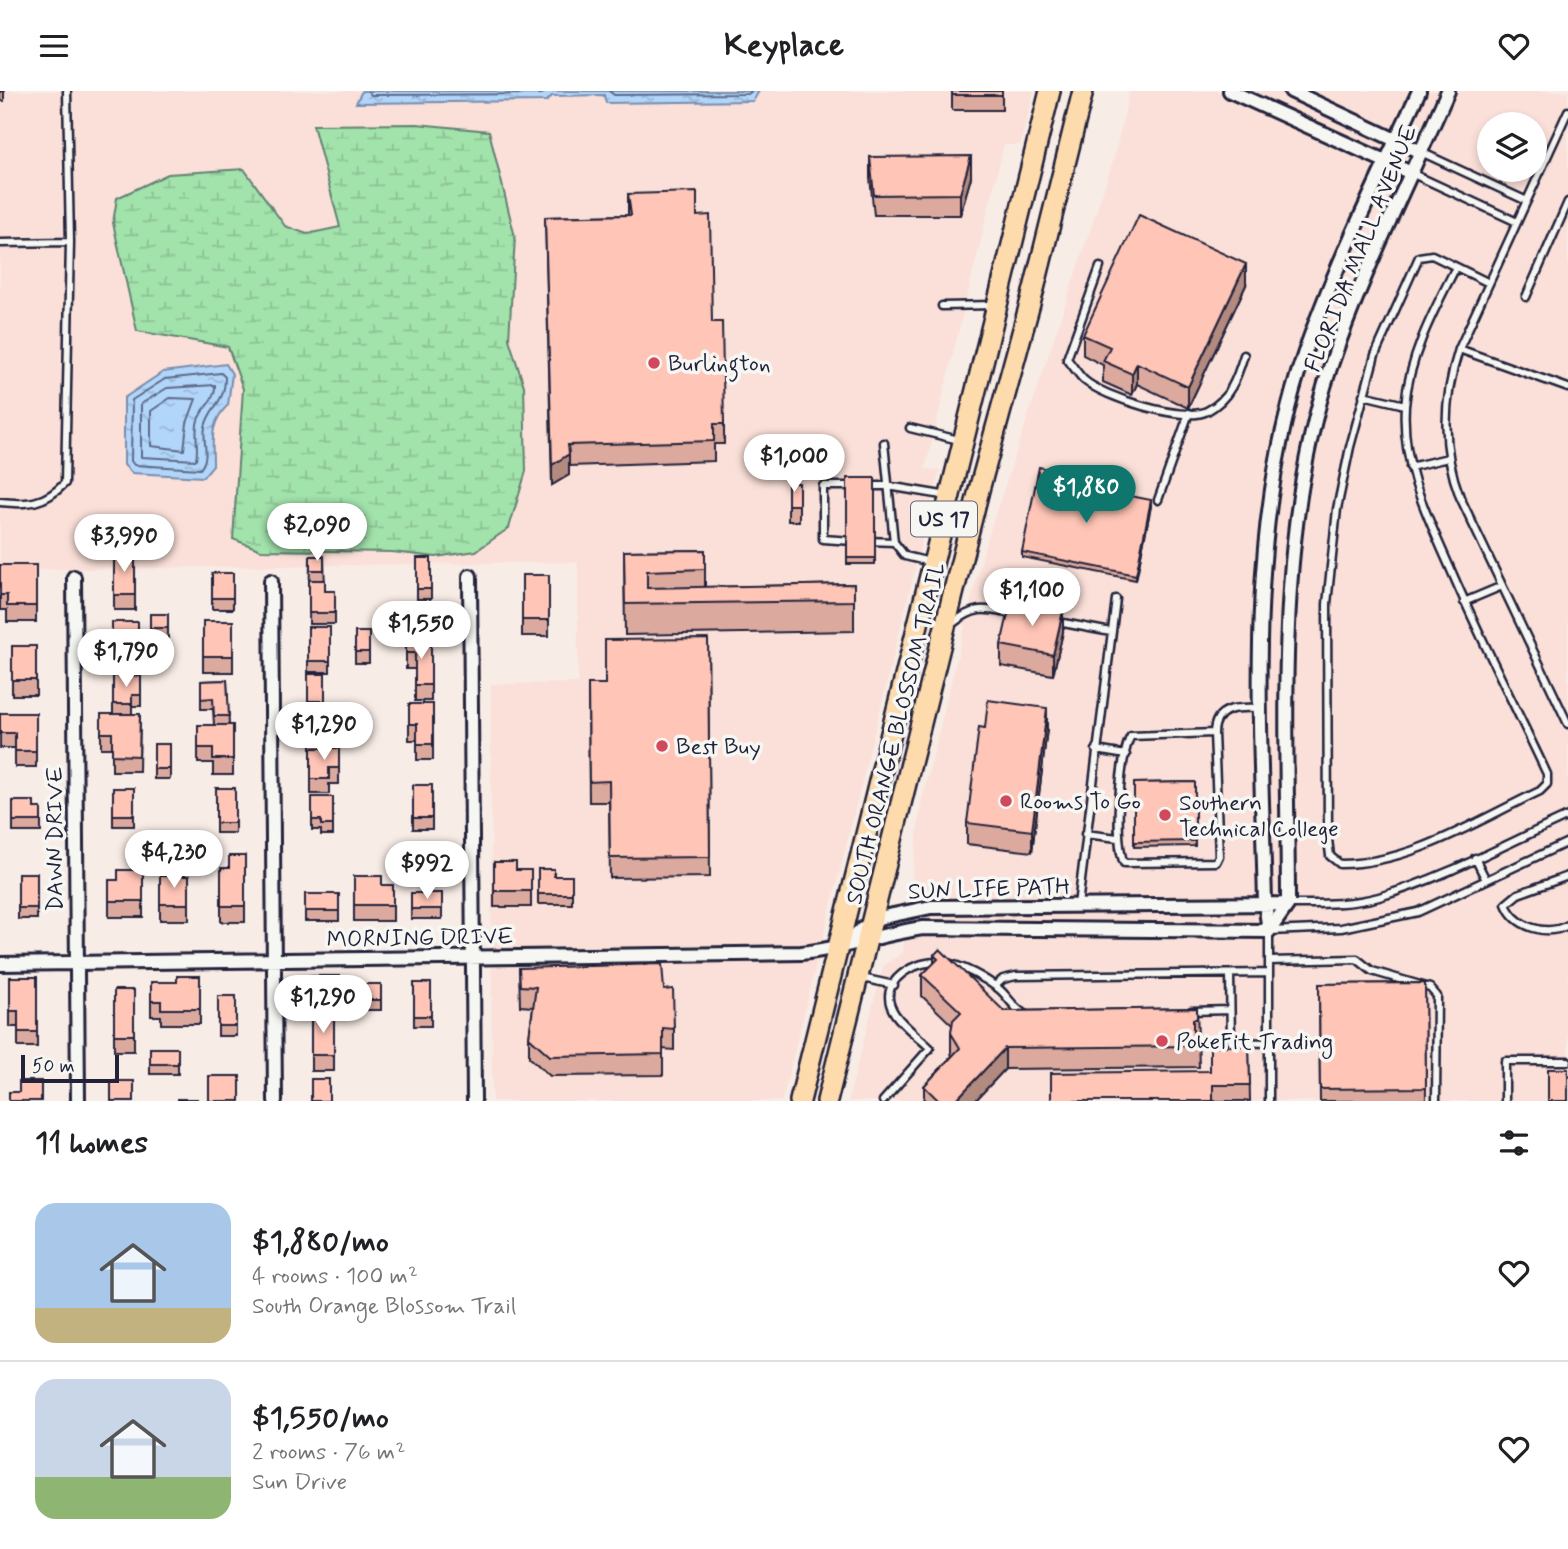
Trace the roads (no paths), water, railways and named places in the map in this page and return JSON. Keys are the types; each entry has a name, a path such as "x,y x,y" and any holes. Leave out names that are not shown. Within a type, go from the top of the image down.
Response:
{"main road":[{"name":"SOUTH ORANGE BLOSSOM TRAIL","path":"800,1101 1050,91"},
{"name":"SOUTH ORANGE BLOSSOM TRAIL","path":"827,1101 1083,91"}],"street":[{"path":"1230,91 1257,97 1409,172"},
{"path":"1291,91 1421,152"},
{"name":"FLORIDA MALL AVENUE","path":"1269,931 1265,903 1261,572 1279,452 1298,373 1340,264 1419,91"},
{"name":"FLORIDA MALL AVENUE","path":"1288,904 1288,602 1303,481 1330,370 1409,172 1421,152 1448,91"},
{"path":"470,576 474,1101"},
{"name":"DAWN DRIVE","path":"74,577 78,1101"},
{"path":"271,581 275,1101"},
{"path":"1269,931 1288,904"},
{"name":"SUN LIFE PATH","path":"840,947 872,928 931,907 1288,904"},
{"path":"1075,927 1078,905"},
{"name":"SUN LIFE PATH","path":"840,947 859,928 1075,927 1269,931"},
{"name":"MORNING DRIVE","path":"0,964 801,953 840,947"}],"lane":[{"path":"0,502 29,505 51,498 65,483 71,242 67,91"},
{"path":"1568,113 1459,349 1446,408 1448,458 1460,497 1568,724"},
{"path":"1421,152 1527,201"},
{"path":"1409,172 1517,222"},
{"path":"1525,297 1568,202"},
{"path":"0,243 71,242"},
{"path":"1456,267 1415,358 1405,405 1405,435 1410,467 1422,507 1464,602 1547,774 1547,785 1540,791 1408,852 1378,861 1348,864 1334,861 1328,839 1328,586 1341,490 1363,395 1381,337 1417,260 1427,254 1456,267 1489,283"},
{"path":"1100,267 1067,359 1086,381 1121,399 1174,413 1205,412 1233,389 1244,355"},
{"path":"942,306 997,305"},
{"path":"1459,349 1568,388"},
{"path":"1363,395 1405,405"},
{"path":"1158,500 1189,413"},
{"path":"910,428 963,441"},
{"path":"884,443 894,542 905,556 933,563"},
{"path":"1410,467 1448,458"},
{"path":"894,542 823,539 823,486 888,486 950,497"},
{"path":"1464,602 1502,586"},
{"path":"1078,905 1116,599"},
{"path":"945,630 966,613 982,608 1031,617"},
{"path":"1044,620 1111,632"},
{"path":"1214,733 1131,736 1126,755 1118,838 1124,863 1216,862 1219,856 1214,733 1216,720 1224,711 1238,707 1262,708"},
{"path":"1097,750 1126,755"},
{"path":"1288,904 1333,904 1377,897 1568,817"},
{"path":"1085,834 1118,838"},
{"path":"1269,1101 1269,931 1341,928 1381,922 1419,912 1568,842"},
{"path":"1475,858 1486,880"},
{"path":"1568,876 1518,894 1506,904 1518,922 1534,929 1560,929 1568,925"},
{"path":"1269,961 1357,959 1372,971 1430,988 1437,996 1436,1101"},
{"path":"883,1101 930,1048 894,1012 891,992 901,972 912,965 943,962 962,967 995,986 1023,1014 1037,1014"},
{"path":"1372,971 1373,982"},
{"path":"995,986 1003,979 1016,976 1269,973"},
{"path":"1230,974 1231,1042 1269,1043"},
{"path":"859,978 894,985"},
{"path":"1189,1011 1230,1010"},
{"path":"1505,1101 1505,1061 1568,1061"}],"water":[{"path":"362,91 759,91 753,101 606,103 604,95 552,96 547,101 356,103"},
{"path":"226,364 232,374 228,405 215,425 213,465 203,477 132,473 124,465 124,398 163,372"}],"place":[{"name":"Burlington","path":"654,363"},
{"name":"Best Buy","path":"662,746"},
{"name":"Rooms To Go","path":"1006,801"},
{"name":"Southern Technical College","path":"1165,815"},
{"name":"PokeFit Trading","path":"1162,1041"}]}
